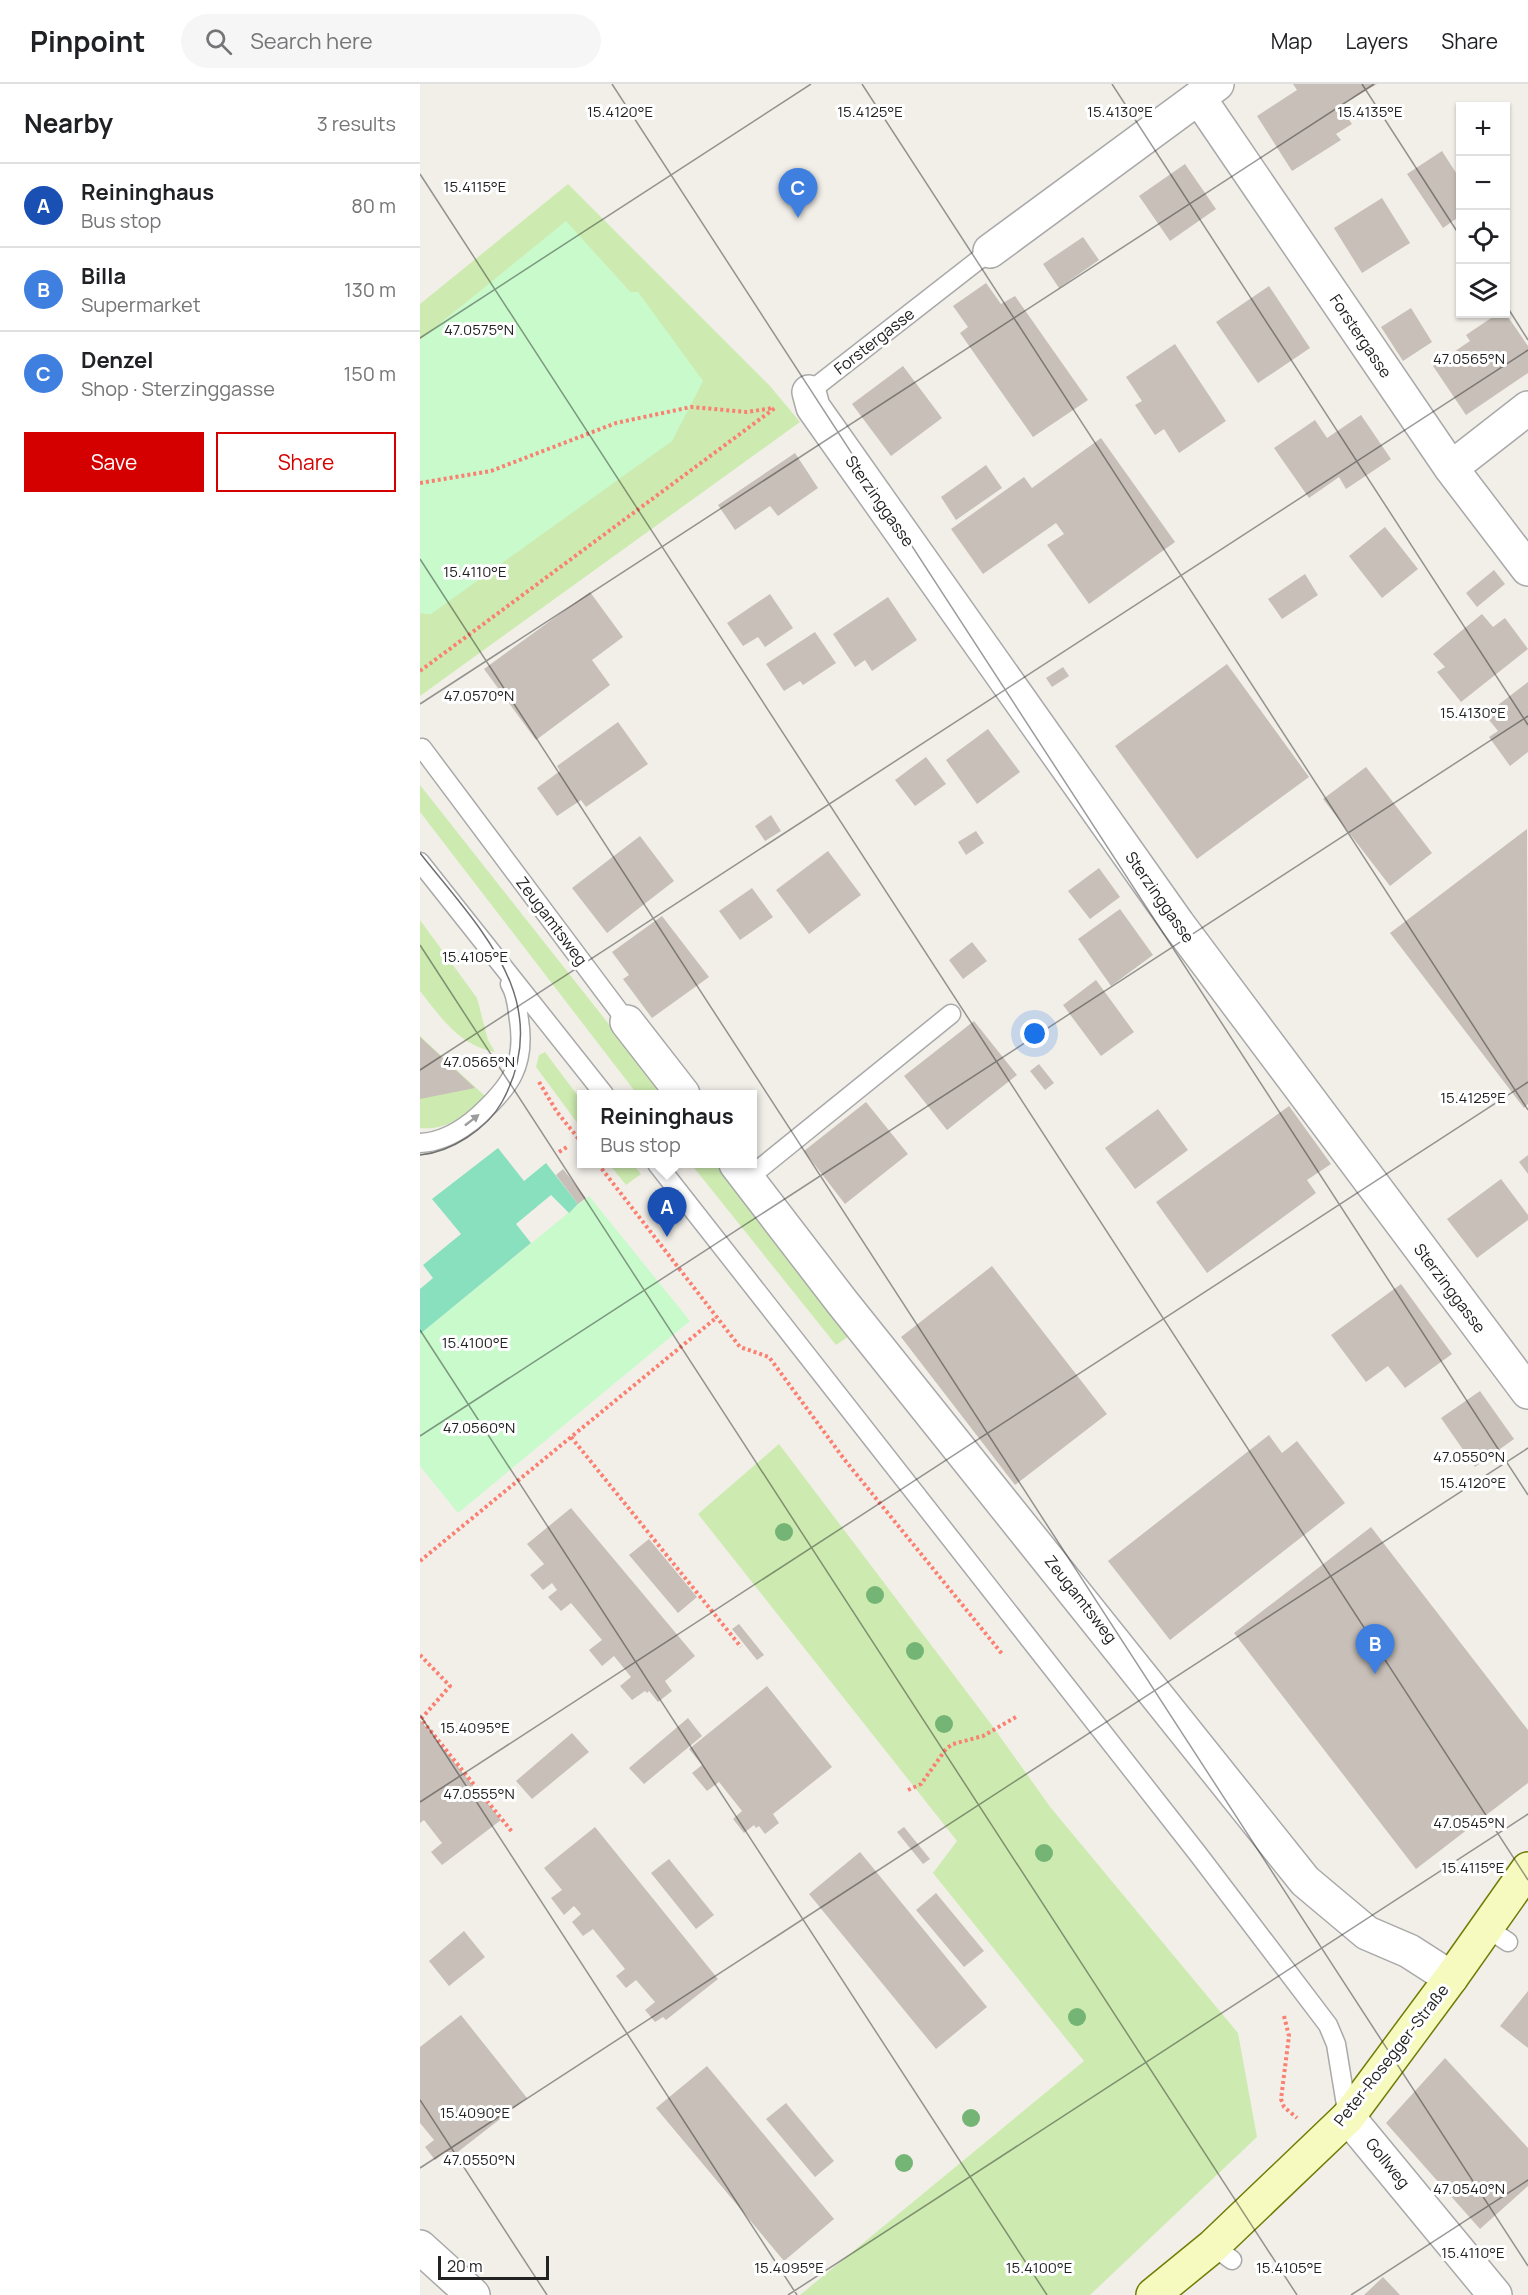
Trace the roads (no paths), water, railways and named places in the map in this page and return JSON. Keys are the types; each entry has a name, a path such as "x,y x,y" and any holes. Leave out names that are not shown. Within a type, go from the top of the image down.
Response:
{"main road":[{"name":"Peter-Rosegger-Straße","path":"1153,2295 1222,2253 1348,2116 1451,1978 1497,1935 1528,1869"}],"street":[{"name":"Forstergasse","path":"990,251 1208,91 1451,468 1528,569"},
{"name":"Sterzinggasse","path":"795,399 813,407 1178,924 1528,1392"},
{"path":"1451,468 1528,408"},
{"name":"Zeugamtsweg","path":"627,1022 679,1090"},
{"name":"Zeugamtsweg","path":"741,1171 842,1302 1305,1881 1367,1934 1409,1951 1451,1978"},
{"name":"Gollweg","path":"1348,2116 1495,2295"},
{"path":"420,2247 473,2295"}],"lane":[{"name":"Forstergasse","path":"795,399 990,251"},
{"name":"Zeugamtsweg","path":"422,748 627,1022"},
{"path":"420,862 600,1090"},
{"path":"420,1143 446,1138 473,1120 508,1086 515,1071 522,1037 515,992 490,952"},
{"name":"Zeugamtsweg","path":"757,1159 951,1014"},
{"path":"660,1168 1050,1664 1328,2025 1336,2044 1348,2116"}],"tram line":[{"path":"420,853 465,909 504,968 516,999 521,1031 517,1065 502,1102 495,1112 467,1138 444,1149 420,1155"}],"place":[{"name":"Denzel","path":"798,218"},
{"name":"Reininghaus","path":"667,1237"},
{"name":"Billa","path":"1375,1674"}]}
